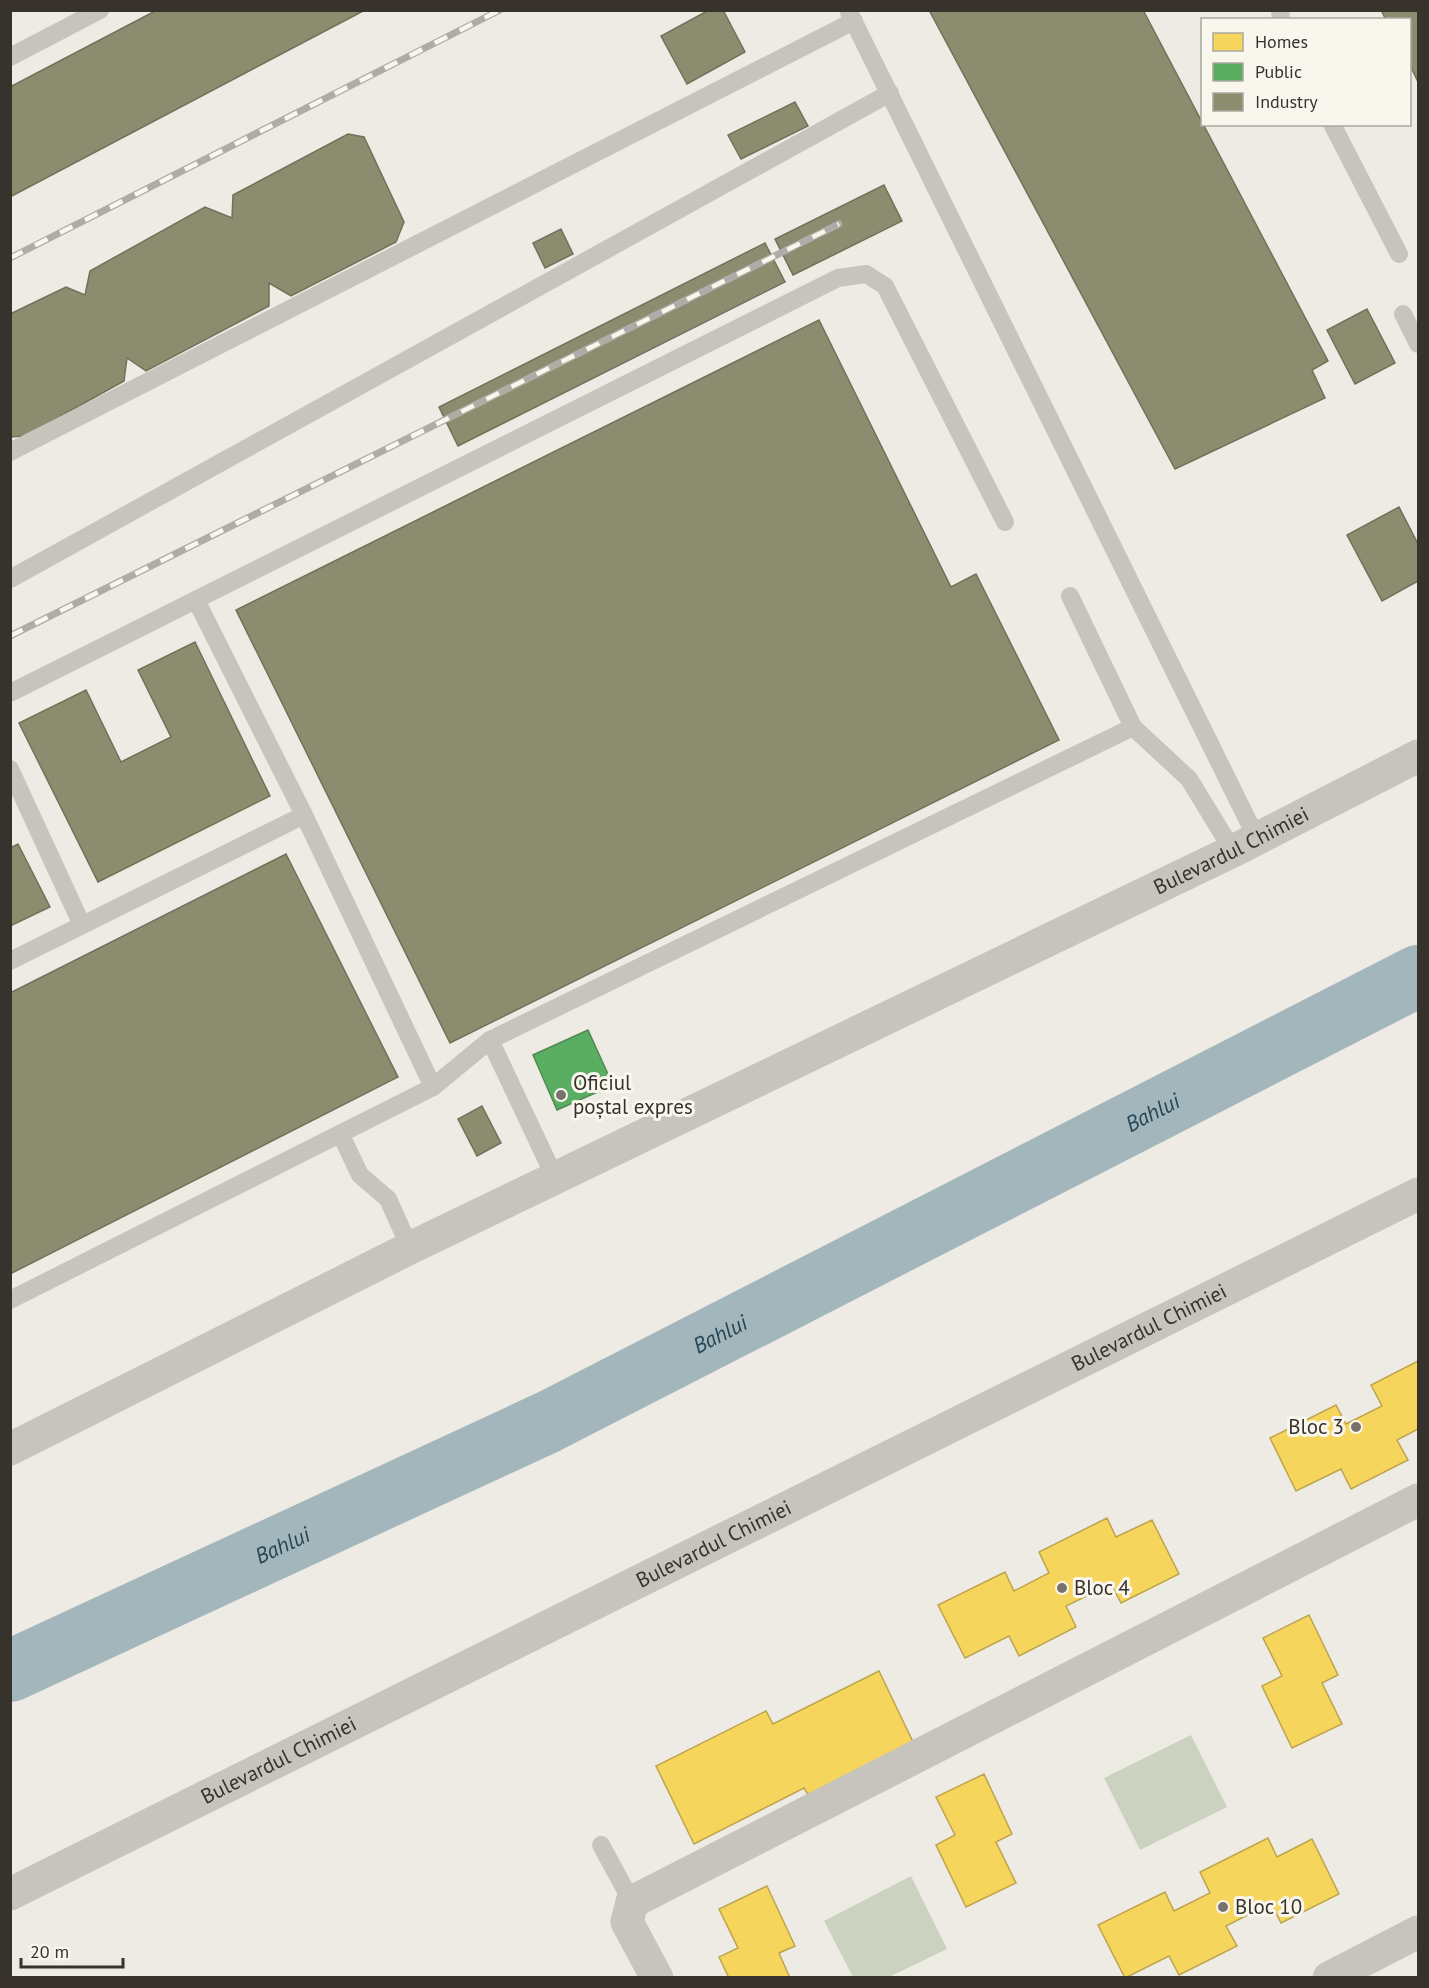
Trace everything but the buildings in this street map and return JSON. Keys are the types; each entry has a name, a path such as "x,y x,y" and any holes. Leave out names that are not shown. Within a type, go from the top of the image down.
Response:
{"street":[{"name":"Bulevardul Chimiei","path":"10,1449 410,1248 556,1180 1245,845 1419,756"},
{"name":"Bulevardul Chimiei","path":"10,1894 1419,1194"},
{"path":"657,1977 627,1922 632,1902 1419,1500"},
{"path":"1329,1977 1419,1932"}],"lane":[{"path":"10,57 100,10"},
{"path":"10,452 851,16 890,93 1245,845"},
{"path":"10,579 890,93"},
{"path":"1333,126 1399,254"},
{"path":"10,693 197,602 838,278 866,274 885,286 1005,522"},
{"path":"1402,314 1419,344"},
{"path":"1070,596 1133,727 1189,779 1245,845"},
{"path":"197,602 304,815 433,1087"},
{"path":"10,1300 433,1087 490,1040 1133,727"},
{"path":"10,770 82,925"},
{"path":"10,961 304,815"},
{"path":"490,1040 556,1180"},
{"path":"340,1135 360,1175 388,1199 410,1248"},
{"path":"601,1845 632,1902"}],"green space":[{"path":"1191,1735 1227,1807 1140,1850 1104,1778"},
{"path":"911,1876 947,1949 889,1977 853,1977 824,1921"}],"waterway":[{"name":"Bahlui","path":"10,1671 548,1422 1418,976"}],"railway":[{"path":"10,258 500,10"},
{"path":"10,636 839,224"}],"place":[{"name":"Oficiul poștal expres","path":"561,1095"},
{"name":"Bloc 3","path":"1356,1427"},
{"name":"Bloc 4","path":"1062,1588"},
{"name":"Bloc 10","path":"1223,1907"}]}
